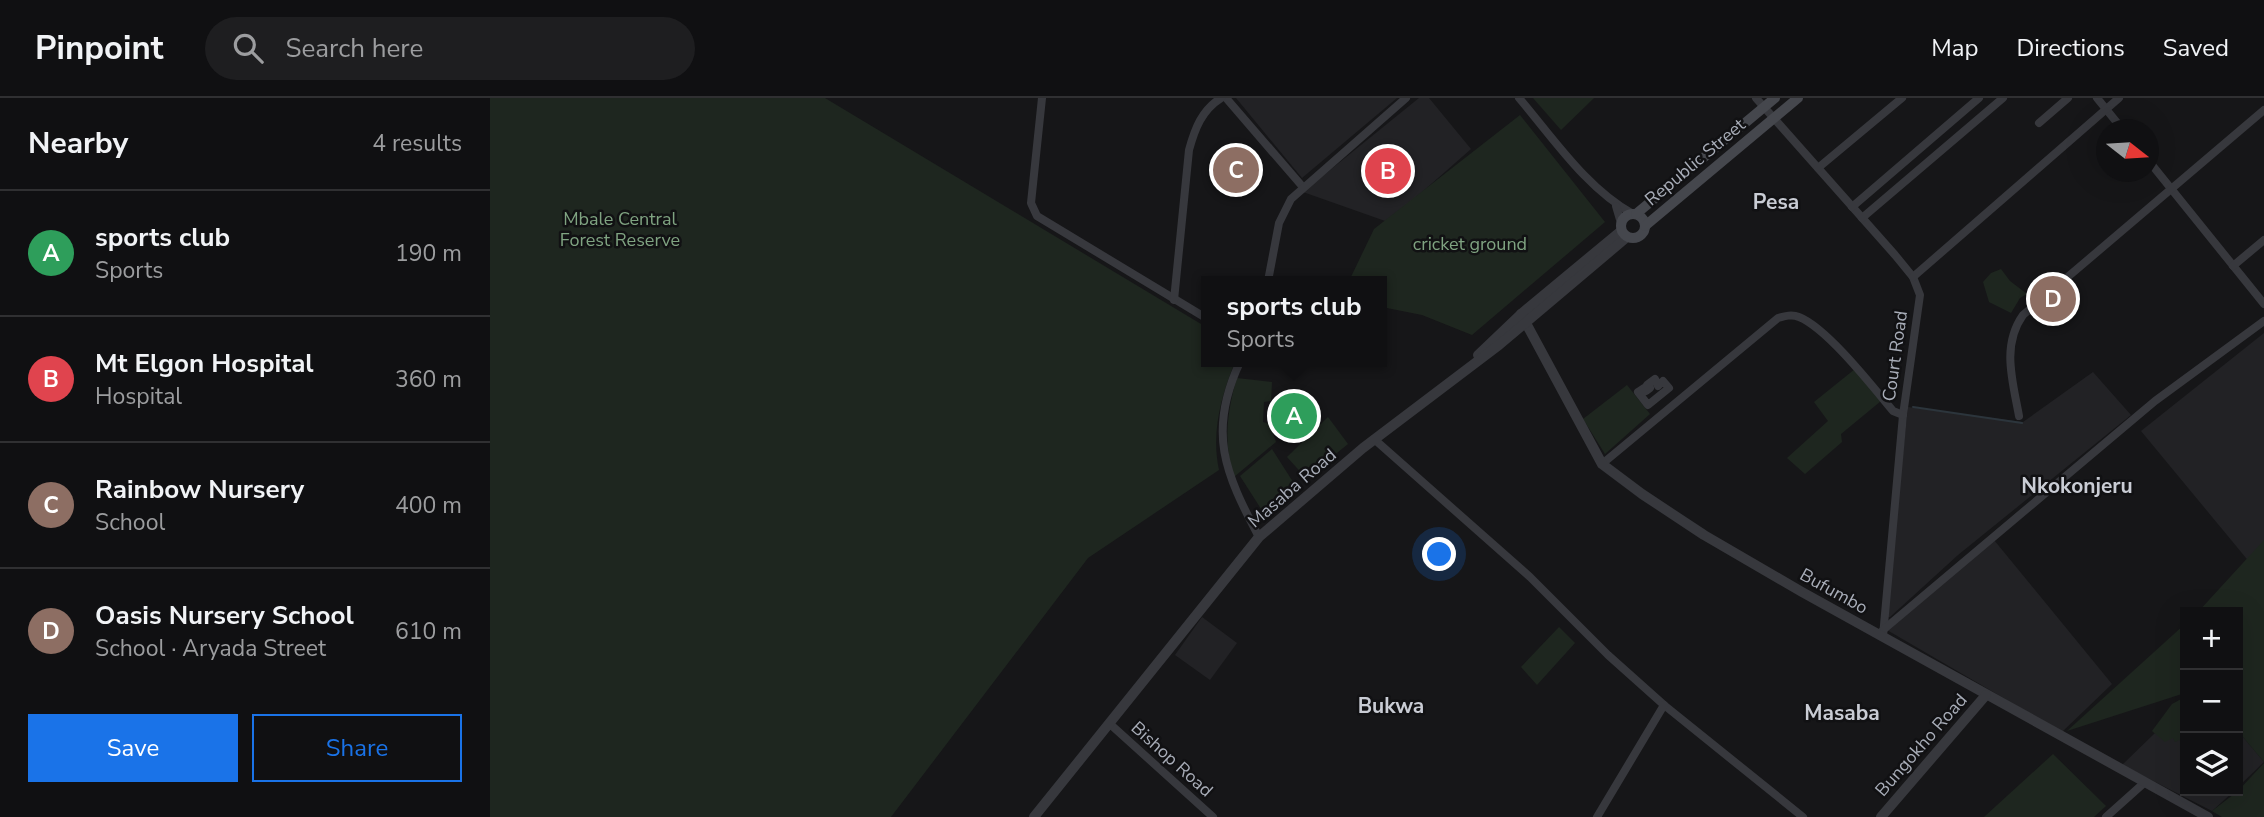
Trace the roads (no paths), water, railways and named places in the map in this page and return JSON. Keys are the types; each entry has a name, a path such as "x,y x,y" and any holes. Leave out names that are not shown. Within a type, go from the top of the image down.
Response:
{"main road":[{"name":"Republic Street","path":"1775,98 1760,103 1634,214 1623,231 1639,237 1645,226 1798,98"},
{"path":"1634,214 1645,226"}],"street":[{"path":"1042,98 1033,169 1032,210 1066,236 1201,315"},
{"path":"1174,300 1189,150 1196,127 1209,106 1224,98 1302,186"},
{"path":"1269,276 1279,223 1291,199 1302,186 1406,98"},
{"path":"1519,98 1616,206 1634,214"},
{"path":"1818,168 1902,98"},
{"path":"1852,207 1979,98"},
{"path":"1862,218 2003,98"},
{"path":"2039,122 2068,98"},
{"path":"2097,98 2114,119"},
{"path":"1760,103 1913,277 2119,98"},
{"path":"2019,416 2010,346 2018,323 2039,299 2264,110"},
{"path":"2159,173 2264,304"},
{"path":"1524,319 1623,231 1616,206"},
{"path":"2233,266 2264,240"},
{"name":"Court Road","path":"1883,633 1903,415 1920,295 1913,277"},
{"path":"1602,464 1778,318 1785,316 1793,315 1808,322 1852,363 1893,411 1903,415"},
{"name":"Masaba Road","path":"1034,817 1258,537 1374,439 1524,319"},
{"name":"Bufumbo","path":"1524,319 1602,464 1704,535 2208,817"},
{"path":"1883,633 2155,401 2264,321"},
{"path":"1238,367 1223,409 1222,450 1234,490 1258,537"},
{"path":"1655,379 1658,386 1663,382 1669,388 1654,402 1650,400 1648,405 1639,392 1650,388 1647,385 1655,379"},
{"path":"1374,439 1530,577 1608,655 1664,705 1803,817"},
{"name":"Bungokho Road","path":"1881,817 1986,695"},
{"path":"1597,817 1664,705"},
{"name":"Bishop Road","path":"1110,724 1213,817"},
{"path":"2106,817 2144,783"}],"waterway":[{"path":"1913,407 2022,423"}],"place":[{"name":"Rainbow Nursery","path":"1236,170"},
{"name":"Mt Elgon Hospital","path":"1388,171"},
{"name":"Oasis Nursery School","path":"2053,299"},
{"name":"sports club","path":"1294,416"}],"district":[{"name":"Pesa","path":"1776,202"},
{"name":"Nkokonjeru","path":"2077,486"},
{"name":"Bukwa","path":"1391,706"},
{"name":"Masaba","path":"1842,713"}],"park label":[{"name":"Mbale Central Forest Reserve","path":"620,229"},
{"name":"cricket ground","path":"1470,244"}]}
